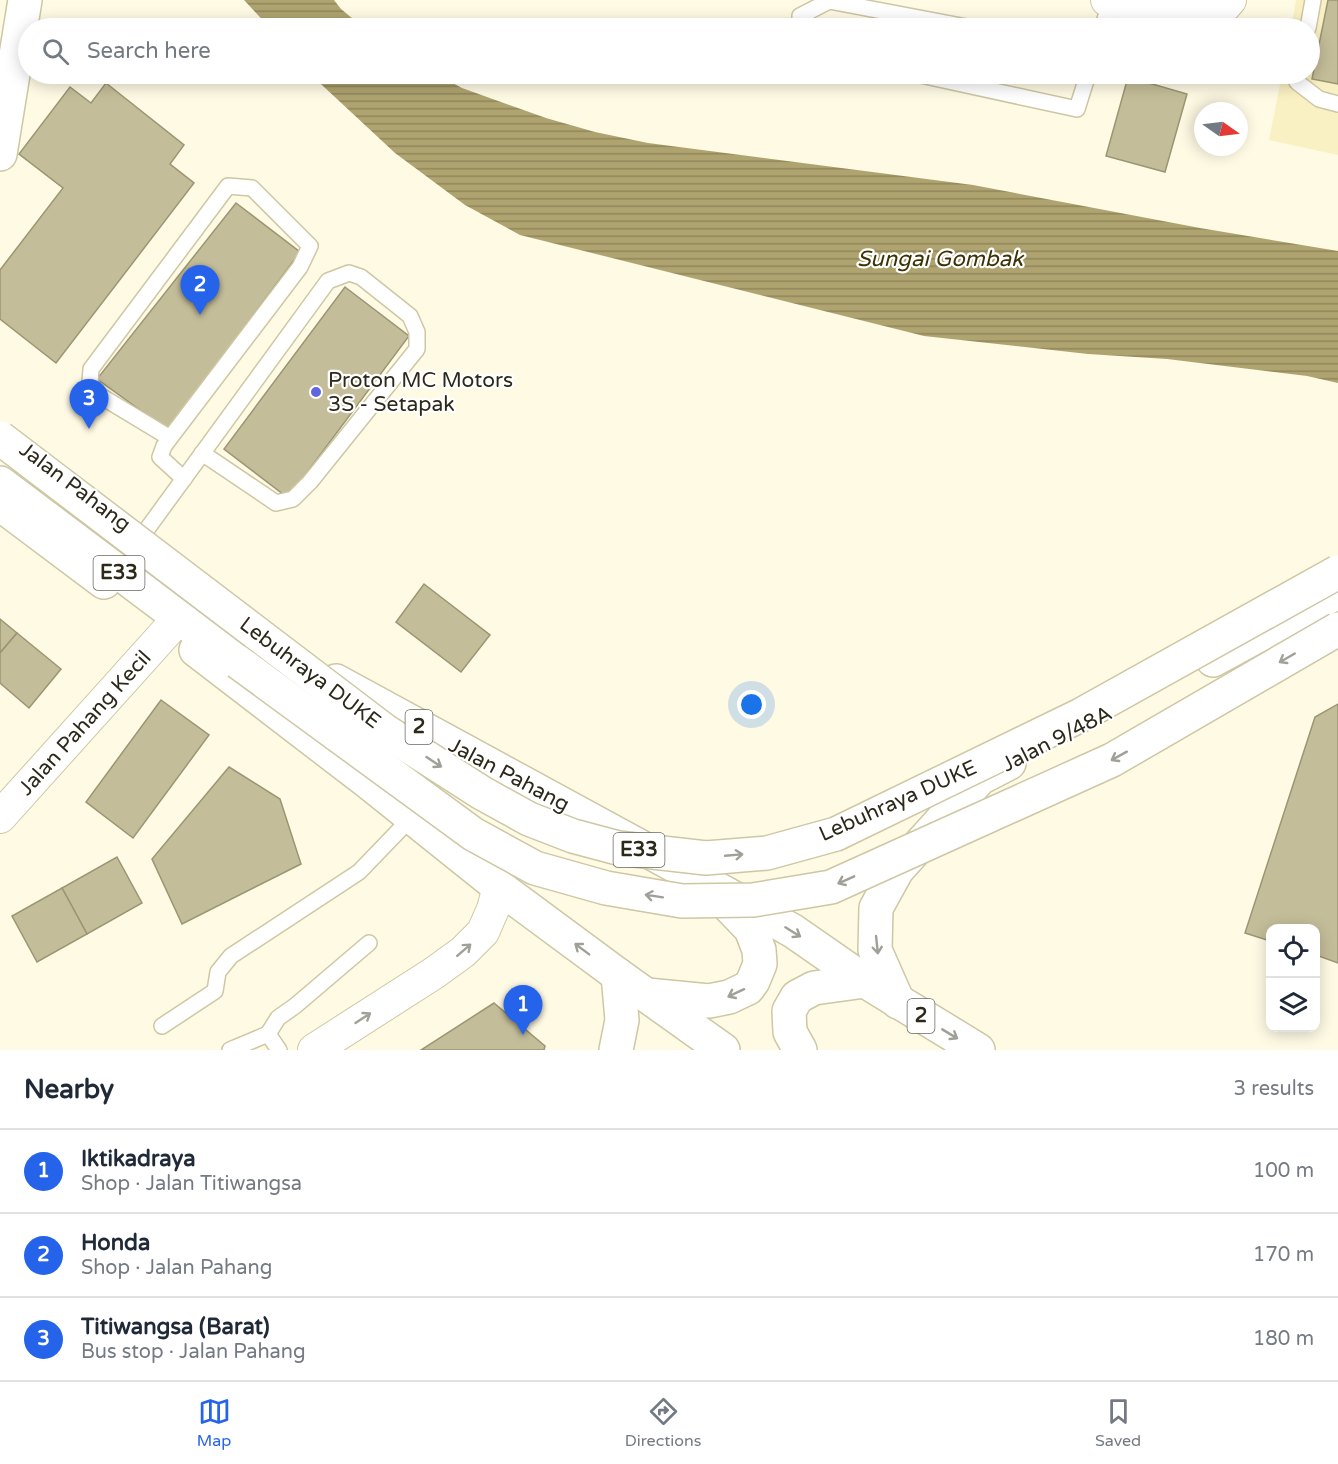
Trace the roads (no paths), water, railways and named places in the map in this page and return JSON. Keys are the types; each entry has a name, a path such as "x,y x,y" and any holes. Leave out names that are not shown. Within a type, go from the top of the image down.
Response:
{"main road":[{"path":"0,64 19,0"},
{"path":"22,18 25,0"},
{"path":"0,154 18,43"},
{"name":"Jalan Pahang","path":"0,431 341,684 793,932 865,981 978,1050"},
{"name":"Lebuhraya DUKE","path":"0,438 385,731 482,793 529,819 573,836 618,848 706,858 767,852 836,834 1081,715 1338,572"},
{"name":"Lebuhraya DUKE","path":"0,483 473,834 535,868 606,888 682,901 753,900 831,887 1112,760 1338,628"},
{"path":"0,504 169,629 499,886 723,1050"},
{"name":"Jalan 9/48A","path":"898,1002 875,950 876,908 897,870 980,778 1185,674 1338,592"},
{"path":"646,995 709,1001 729,997 748,988 753,981 760,964 759,950 751,929 705,882"},
{"path":"616,1050 622,1020 618,975"},
{"path":"800,1050 790,1032 789,1021 789,1011 798,997 814,988 865,981"}],"street":[{"path":"1107,10 1176,15 1223,8 1230,0"},
{"name":"Jalan Pahang Kecil","path":"0,817 169,629"},
{"path":"314,1050 463,952 483,932 493,909 499,886"}],"lane":[{"path":"1310,18 1313,0"},
{"path":"800,18 800,16 830,1 919,18"},
{"path":"962,84 1077,109 1085,84"},
{"path":"1300,84 1319,99 1338,104"},
{"path":"170,438 94,392 90,382 91,369 228,186 252,188 310,246 300,267 164,446 160,457 184,478"},
{"path":"142,536 202,453 328,281 349,273 360,277 410,316 417,332 417,349 310,482 293,499 276,503 202,453"},
{"path":"162,1026 215,991 218,972 231,956 359,872 412,817"},
{"path":"230,1050 268,1034 278,1018 369,944"},
{"path":"268,1034 279,1050"}],"water":[{"path":"244,0 334,0 352,18 261,18"},
{"name":"Sungai Gombak","path":"321,84 455,84 546,118 595,132 648,143 973,185 1200,228 1338,251 1338,383 1307,376 1167,359 1088,354 924,336 520,235 465,205 395,153"}],"place":[{"name":"Honda","path":"200,315"},
{"name":"Proton MC Motors 3S - Setapak","path":"316,392"},
{"name":"Titiwangsa (Barat)","path":"89,429"},
{"name":"Iktikadraya","path":"523,1035"}]}
